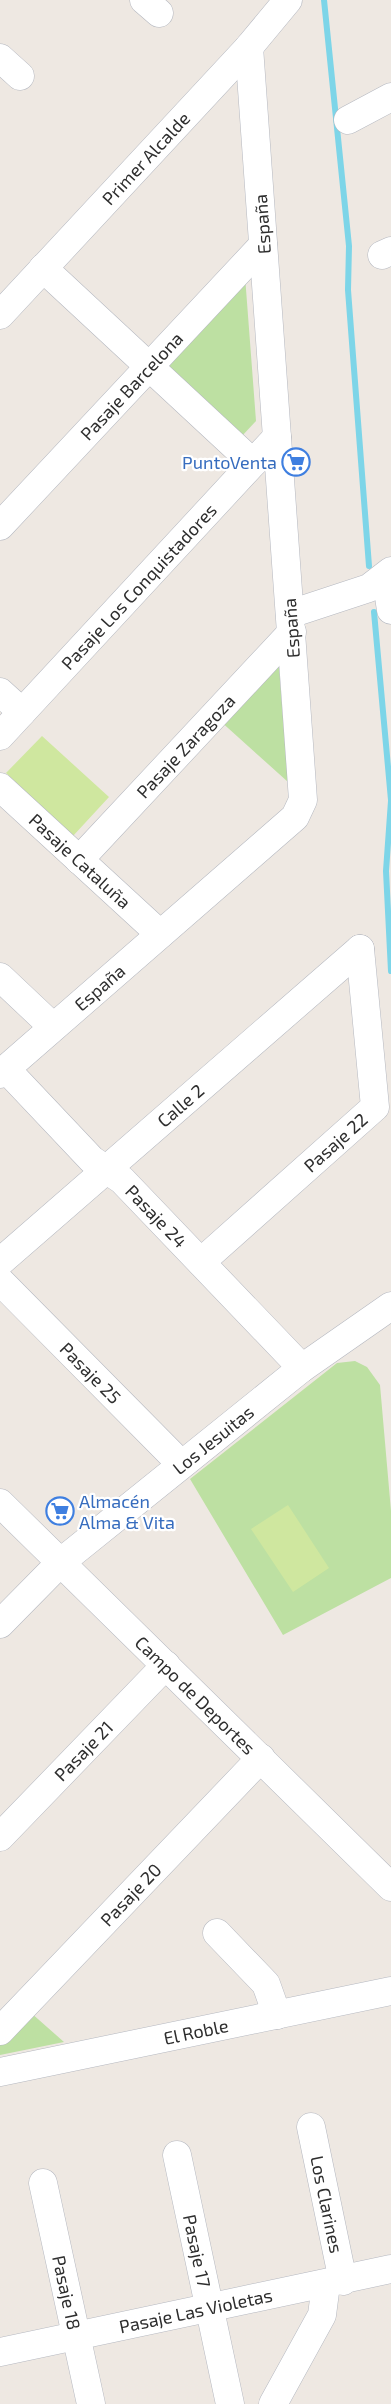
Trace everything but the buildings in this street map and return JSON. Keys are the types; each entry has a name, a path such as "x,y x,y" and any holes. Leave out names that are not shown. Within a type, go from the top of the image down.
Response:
{"street":[{"name":"Primer Alcalde","path":"0,315 249,47 288,0"},
{"name":"España","path":"3,1072 295,817 301,808 303,793 249,47"},
{"path":"0,58 20,76"},
{"path":"348,120 391,98"},
{"name":"Pasaje Barcelona","path":"0,526 263,245"},
{"path":"43,268 253,463"},
{"name":"Pasaje Los Conquistadores","path":"0,736 277,437"},
{"path":"291,623 357,594 389,574 391,610"},
{"name":"Pasaje Zaragoza","path":"79,860 291,623"},
{"path":"0,692 22,712"},
{"name":"Pasaje Cataluña","path":"0,787 160,934"},
{"name":"Calle 2","path":"0,1262 360,949"},
{"name":"Pasaje 22","path":"201,1262 375,1107 360,949"},
{"path":"0,977 53,1027"},
{"name":"Pasaje 24","path":"3,1072 92,1160 122,1180 302,1368"},
{"name":"Pasaje 25","path":"0,1281 181,1464"},
{"name":"Los Jesuitas","path":"0,1624 60,1562 302,1368 391,1306"},
{"name":"Campo de Deportes","path":"0,1503 391,1887"},
{"name":"Pasaje 21","path":"0,1837 166,1665"},
{"name":"Pasaje 20","path":"0,2031 261,1758"},
{"path":"217,1933 266,1984 277,2015"},
{"name":"El Roble","path":"0,2072 391,1991"},
{"name":"Los Clarines","path":"272,2404 322,2315 334,2282 311,2127"},
{"name":"Pasaje 17","path":"177,2155 230,2404"},
{"name":"Pasaje 18","path":"43,2182 91,2404"},
{"name":"Pasaje Las Violetas","path":"0,2352 391,2269"}],"green space":[{"path":"245,276 256,421 241,437 162,363"},
{"path":"278,653 288,782 218,719"},
{"path":"42,736 109,797 73,836 6,773"},
{"path":"355,1361 367,1367 380,1385 391,1511 391,1578 283,1635 190,1479 337,1363"},
{"path":"288,1505 329,1568 293,1592 251,1529"},
{"path":"30,2012 64,2042 0,2055 0,2044"}],"waterway":[{"path":"324,0 349,246 348,290 369,566"},
{"path":"374,612 391,800"},
{"path":"391,801 386,871 391,971"}],"place":[{"name":"PuntoVenta","path":"296,462"},
{"name":"Almacén Alma & Vita","path":"60,1511"}]}
